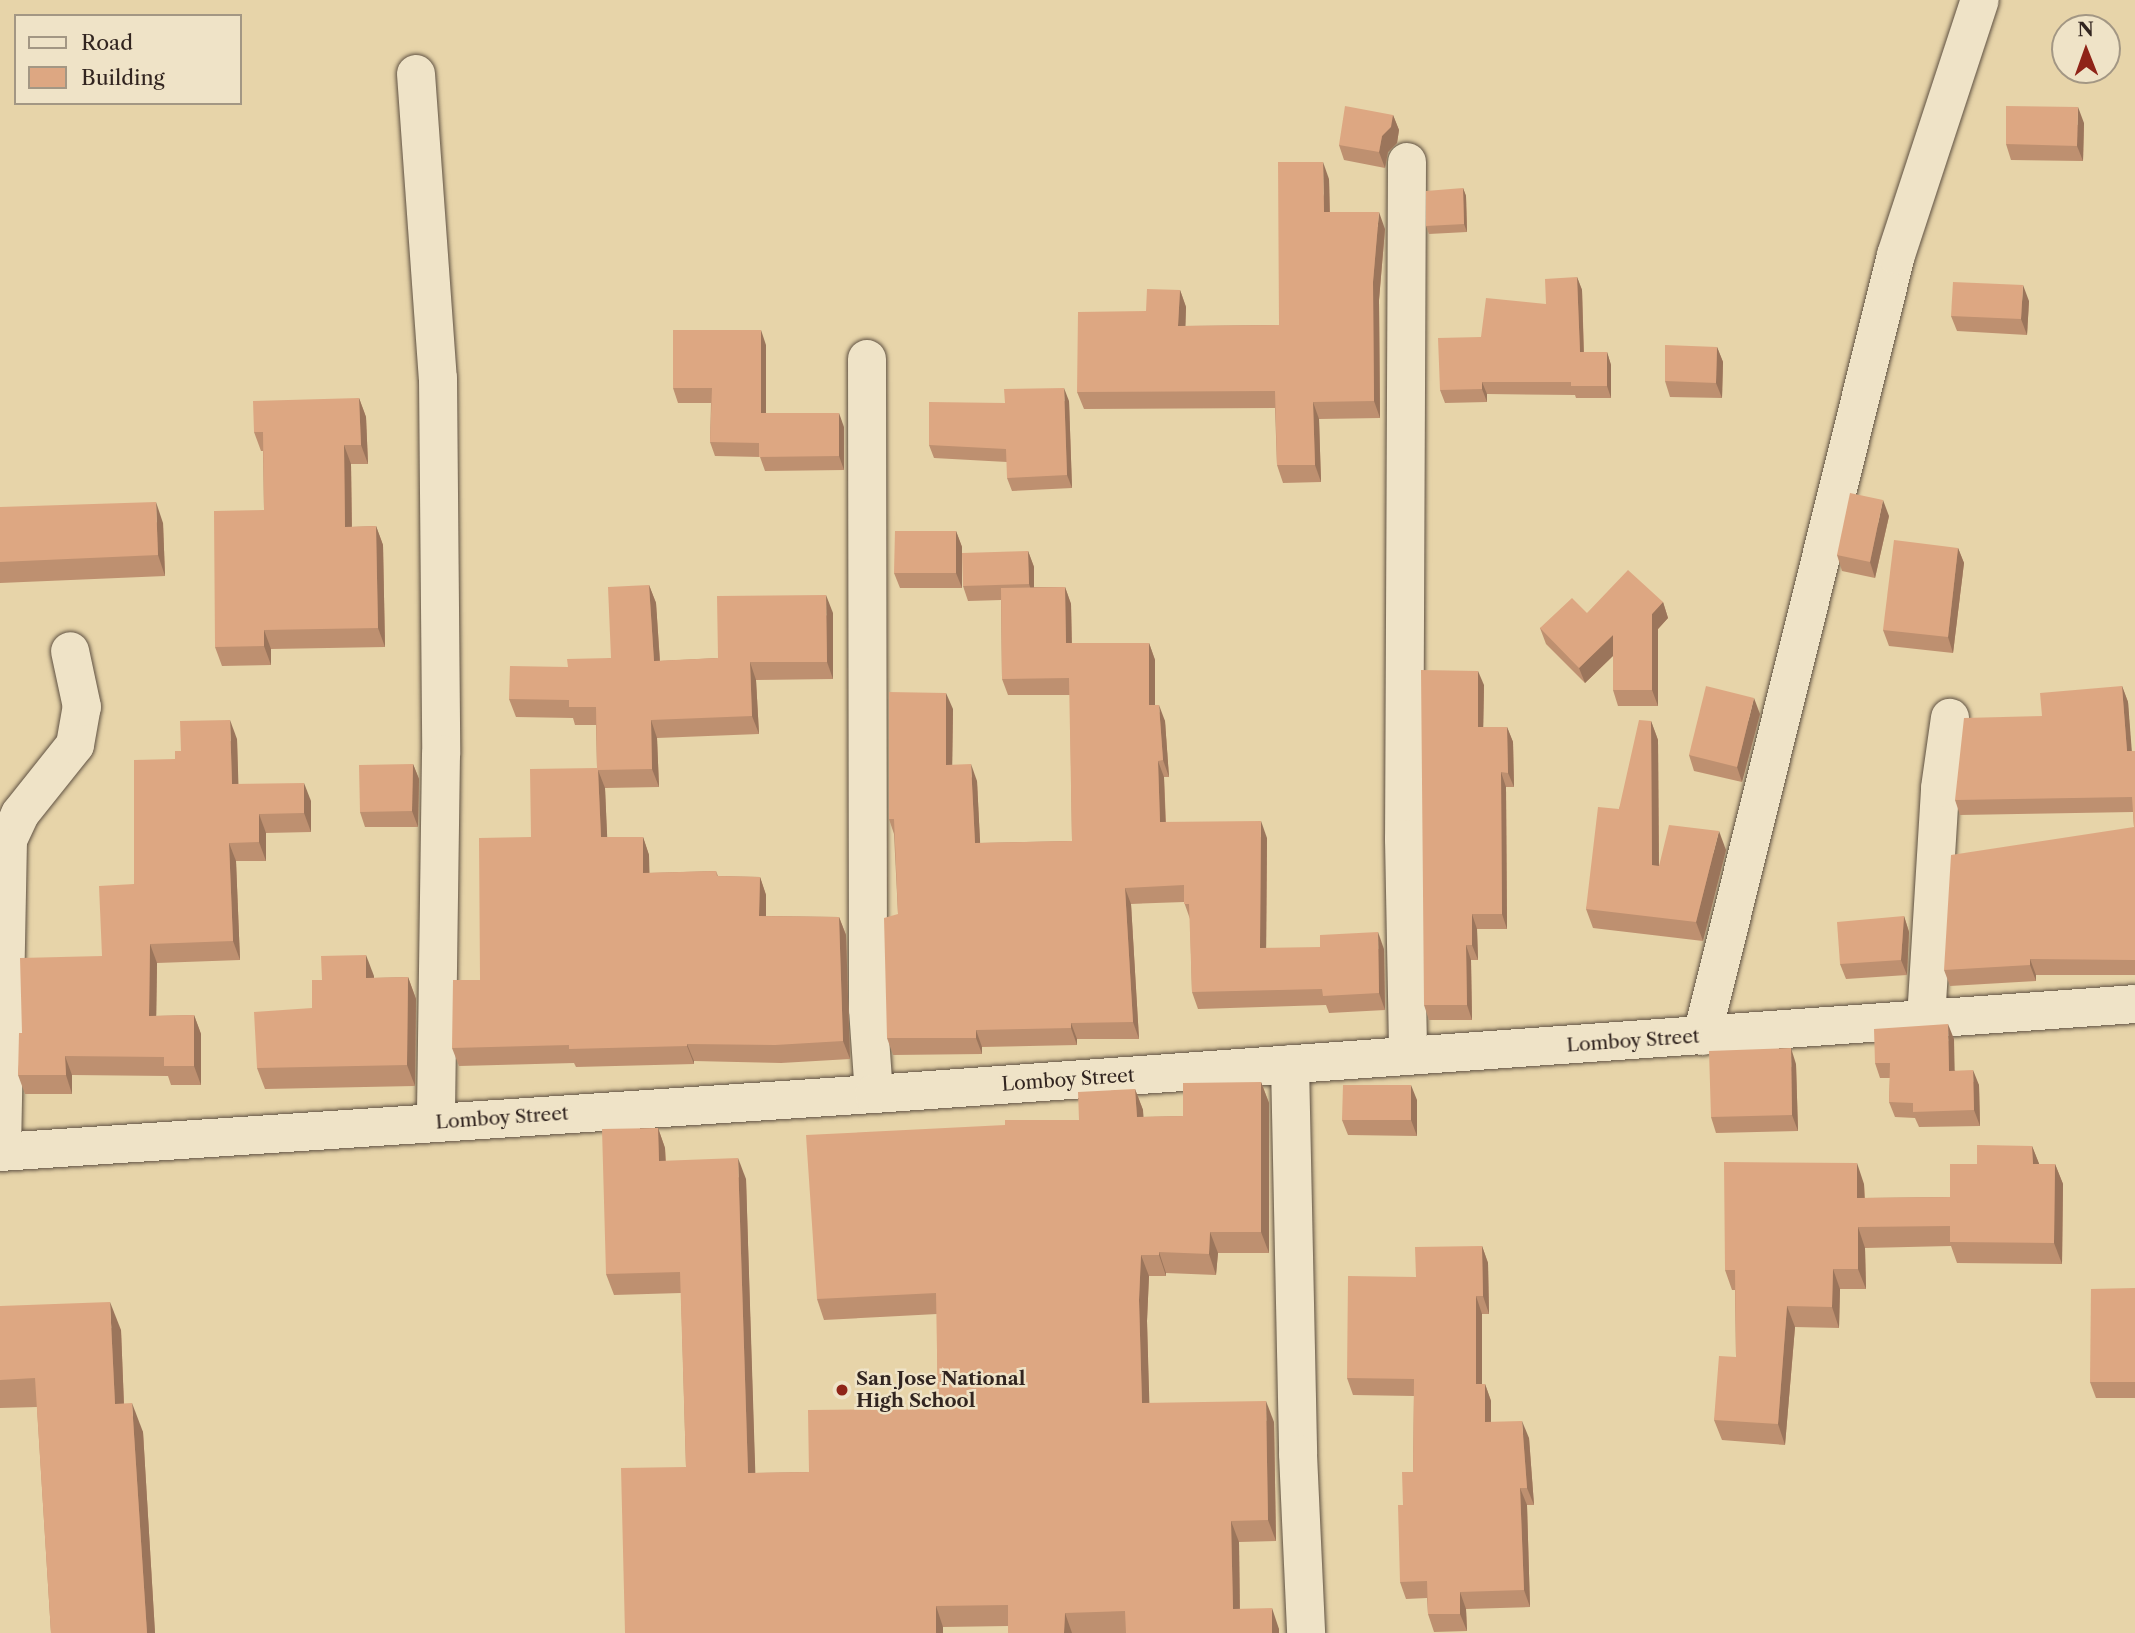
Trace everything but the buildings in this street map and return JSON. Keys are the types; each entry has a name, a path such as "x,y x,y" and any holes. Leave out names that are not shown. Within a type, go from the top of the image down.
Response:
{"street":[{"path":"1702,1036 1896,255 1980,0"},
{"path":"416,74 438,378 441,768 436,1123"},
{"path":"1407,162 1404,839 1408,1056"},
{"path":"867,359 868,1009 874,1094"},
{"path":"1,1152 8,840 20,814 75,745 82,706 70,651"},
{"path":"1926,1019 1940,788 1950,718"},
{"name":"Lomboy Street","path":"1,1152 874,1094 2135,1004"},
{"path":"1290,1064 1298,1454 1306,1633"}],"place":[{"name":"San Jose National High School","path":"842,1390"}]}
